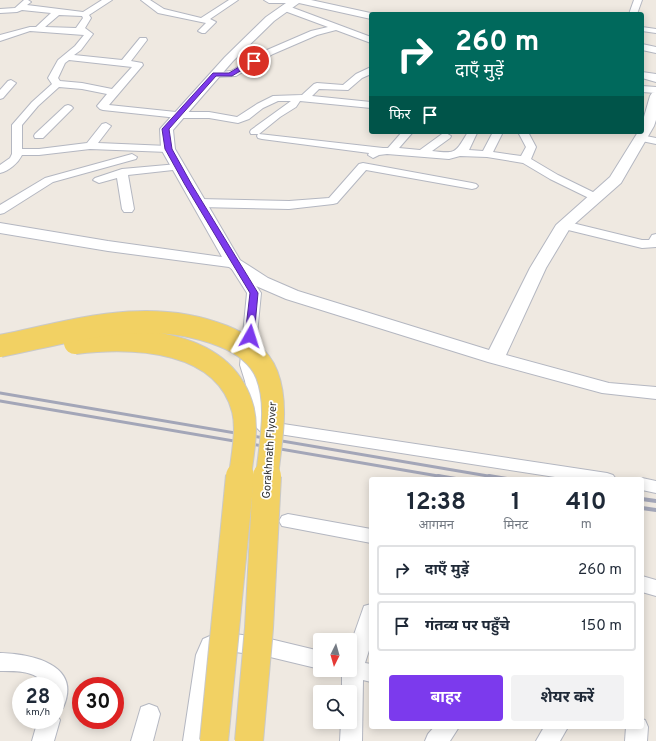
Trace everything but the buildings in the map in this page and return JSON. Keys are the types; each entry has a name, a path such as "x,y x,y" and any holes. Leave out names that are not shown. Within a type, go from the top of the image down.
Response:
{"main road":[{"name":"Gorakhnath Flyover","path":"0,346 115,322 158,321 182,323 202,327 234,341 245,348 264,368 269,377 273,407 265,515 258,646 249,741"},
{"path":"0,359 89,341 118,339 141,340 165,344 203,359 226,377 234,386 243,409 244,424 214,741"}],"street":[{"path":"0,11 14,11 29,0"},
{"path":"20,7 84,14 108,0"},
{"path":"145,0 161,11 183,17 212,22 202,31"},
{"path":"203,20 234,0"},
{"path":"270,0 297,0 369,16"},
{"path":"270,0 286,8 369,39"},
{"path":"297,0 270,19 215,74 166,129 168,149 234,263 254,293 247,365 253,381 261,424 266,427 594,477"},
{"path":"634,12 638,0"},
{"path":"38,29 57,12"},
{"path":"82,31 80,29 87,18 84,14"},
{"path":"215,74 233,74 270,52 314,33 337,27"},
{"path":"0,38 25,30 38,29 82,31 89,34 78,48 61,62 53,80 57,84 82,86 115,92"},
{"path":"644,29 656,31"},
{"path":"125,63 143,40"},
{"path":"644,47 656,50"},
{"path":"66,57 137,64 139,66 102,106 103,107 179,114 209,115 238,120 276,98 301,98 369,105"},
{"path":"369,71 359,76 345,88 318,86 293,105 276,115 258,134 386,151 449,156 459,153 487,154 526,160 554,177 597,198"},
{"path":"644,75 656,78"},
{"path":"0,96 11,83"},
{"path":"0,170 14,160 18,152 18,133 16,128 35,104 57,84"},
{"path":"644,89 656,90"},
{"path":"495,358 538,268 564,225 616,180 649,127 656,96"},
{"path":"39,136 68,108"},
{"path":"23,118 54,121"},
{"path":"90,146 106,126"},
{"path":"199,202 289,205 333,201 372,155 386,151 405,134"},
{"path":"459,153 464,149 472,134"},
{"path":"487,154 497,134"},
{"path":"524,134 532,147 526,156 526,160"},
{"path":"422,153 446,136"},
{"path":"18,152 39,152 90,146 168,149"},
{"path":"0,210 49,180 132,157"},
{"path":"363,166 472,186"},
{"path":"99,180 122,172 142,169 178,167"},
{"path":"122,172 128,209"},
{"path":"564,225 642,244 653,244 656,238"},
{"path":"0,228 108,246 234,263 262,282 292,295 495,358 609,389 656,393"},
{"path":"644,484 656,487"},
{"path":"288,521 369,536"},
{"path":"644,585 656,588"},
{"path":"351,741 358,670 369,621"},
{"path":"194,741 206,655 210,645 219,641 266,647 313,658"},
{"path":"0,662 19,662 42,667 51,677"},
{"path":"142,741 149,714"},
{"path":"43,741 46,729"},
{"path":"436,741 446,729"},
{"path":"546,741 555,729"},
{"path":"636,741 637,729"}],"railway":[{"path":"0,393 494,477"},
{"path":"0,401 444,477"},
{"path":"438,476 444,477"},
{"path":"489,476 495,477"},
{"path":"644,499 656,501"},
{"path":"644,508 656,510"}],"route":[{"path":"250,336 254,293 234,263 168,149 166,129 215,74 223,76 230,75 254,61"}]}
